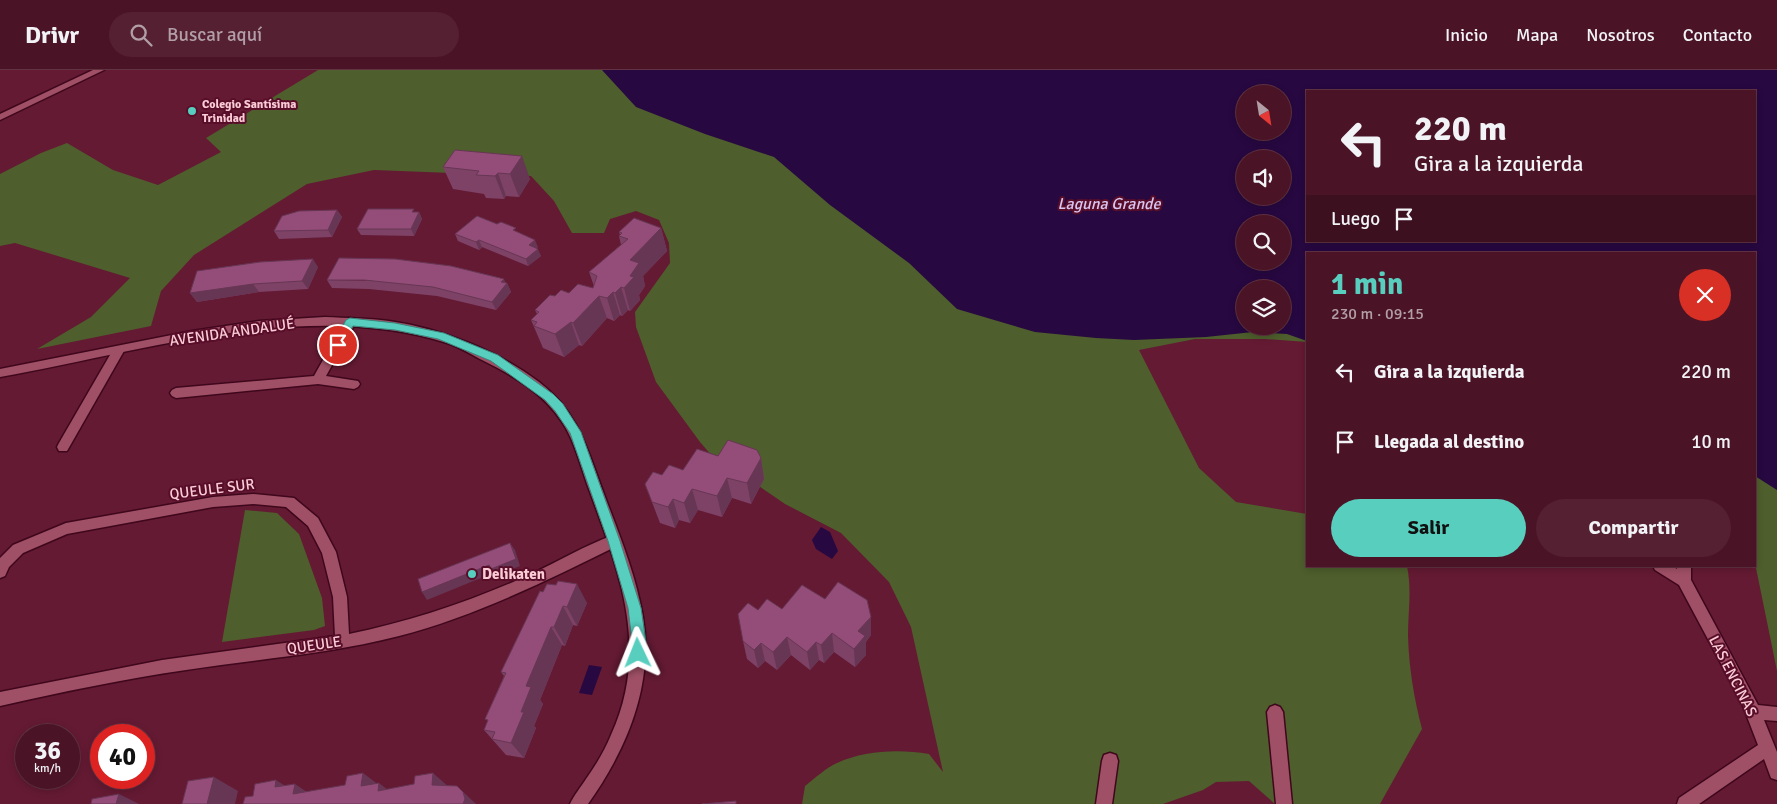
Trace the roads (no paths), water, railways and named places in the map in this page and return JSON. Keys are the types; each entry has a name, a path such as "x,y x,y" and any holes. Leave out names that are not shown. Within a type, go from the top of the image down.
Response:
{"street":[{"path":"0,118 100,70"},
{"name":"AVENIDA ANDALUÉ","path":"0,373 268,324 312,321 350,322 395,327 440,336 494,358 543,392 559,408 575,432 614,541 634,608 639,642 638,665 628,714 606,764 578,804"},
{"path":"318,380 350,322"},
{"path":"63,447 118,351"},
{"path":"176,393 318,380 354,384"},
{"name":"QUEULE SUR","path":"0,572 4,563 18,549 66,529 213,502 253,499 289,502 313,522 329,552 340,597 342,641"},
{"name":"QUEULE","path":"0,699 104,677 185,663 342,641 399,630 462,610 523,584 614,541"},
{"name":"LAS ENCINAS","path":"1662,567 1684,582 1747,697 1777,772"},
{"name":"LAS ENCINAS","path":"1684,567 1684,582"},
{"path":"1275,712 1284,804"},
{"path":"1753,712 1777,714"},
{"path":"1685,804 1767,748"},
{"path":"1104,804 1110,761"}],"water":[{"name":"Laguna Grande","path":"602,70 1777,70 1777,490 1756,477 1756,252 1306,252 1306,341 1290,335 1291,280 1236,280 1236,334 1134,340 1096,338 1035,332 957,309 909,263 830,205 774,157 705,134 636,107"},
{"path":"821,527 830,532 838,551 832,559 816,549 812,540"},
{"path":"589,665 602,667 592,695 579,693"}],"place":[{"name":"Colegio Santísima Trinidad","path":"192,111"},
{"name":"Delikaten","path":"472,574"}]}
